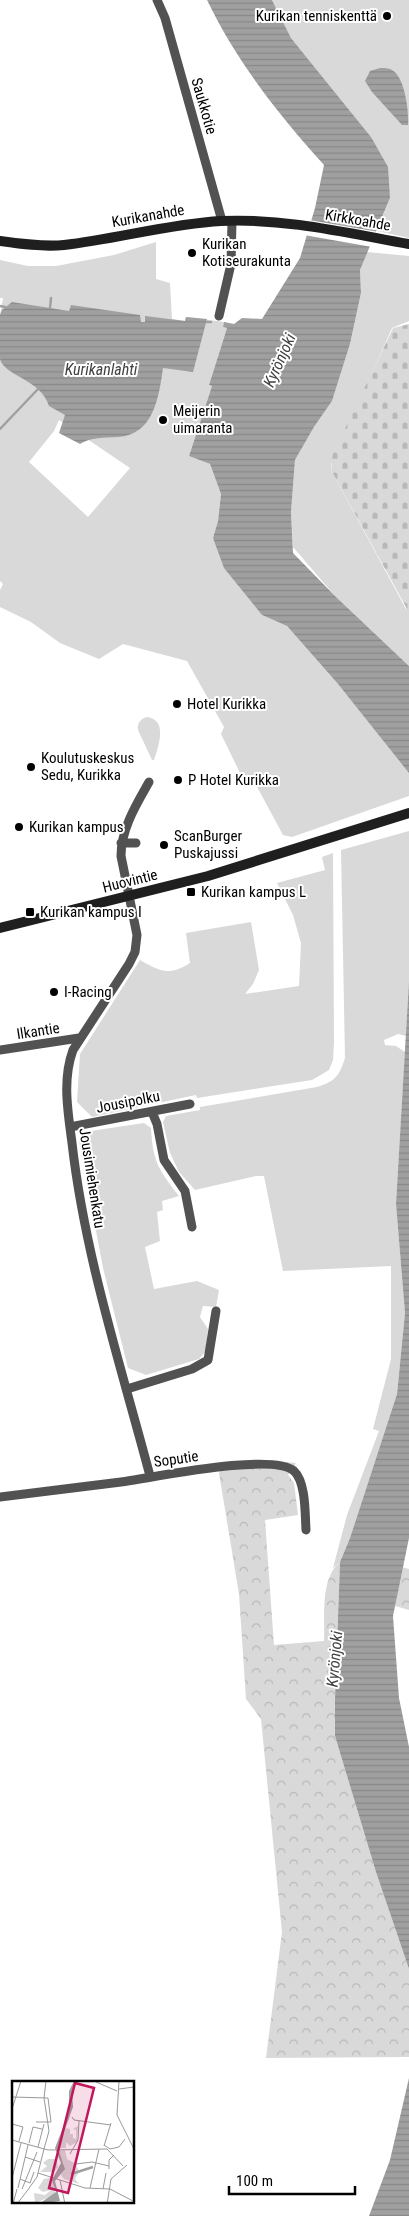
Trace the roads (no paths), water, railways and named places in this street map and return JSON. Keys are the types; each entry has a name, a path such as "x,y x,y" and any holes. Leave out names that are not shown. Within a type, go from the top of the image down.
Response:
{"main road":[{"name":"Kurikanahde","path":"0,241 33,245 63,245 192,223 227,221 302,225"},
{"name":"Kirkkoahde","path":"302,225 409,244"},
{"name":"Huovintie","path":"0,928 208,876 409,813"}],"street":[{"name":"Saukkotie","path":"157,0 165,18 227,221 231,264 219,316"},
{"path":"136,843 121,843 127,824 149,782"},
{"name":"Jousimiehenkatu","path":"121,843 121,856 137,935 135,952 80,1038 68,1063 66,1089 70,1127 90,1252 104,1311 150,1476"},
{"name":"Ilkantie","path":"0,1050 80,1038"},
{"name":"Jousipolku","path":"70,1127 190,1104"},
{"path":"152,1112 157,1124 164,1160 185,1191 192,1227"},
{"path":"127,1389 192,1369 208,1360 216,1311"},
{"name":"Soputie","path":"0,1497 242,1465 272,1465 288,1468 300,1479 306,1530"}],"water":[{"name":"Kyrönjoki","path":"207,0 272,0 291,38 371,137 388,167 390,198 360,270 361,293 350,344 332,401 295,460 291,512 293,553 409,666 409,773 338,684 287,626 262,615 224,568 213,538 218,521 221,494 210,464 189,456 212,386 209,385 227,328 223,327 224,322 234,324 242,318 262,319 300,258 315,208 324,165 275,107 245,66 231,45"},
{"path":"380,68 392,70 400,80 407,104 408,125 402,125 372,92 365,81 370,71"},
{"name":"Kurikanlahti","path":"12,302 69,311 71,305 140,315 141,322 145,322 145,316 185,321 186,317 207,319 193,372 163,368 156,402 147,422 140,429 130,435 93,439 80,444 59,433 65,415 49,406 39,390 8,370 0,359 0,315 2,310"},
{"path":"409,981 409,1538 393,1616 399,1698 409,1747 409,1969 376,1872 335,1736 335,1699 340,1562 350,1538 397,1394 405,1313 396,1204"},
{"path":"409,2078 409,2216 369,2216 390,2160"}],"waterway":[{"path":"50,308 51,298"},
{"path":"0,306 5,307"},
{"path":"0,429 39,388"}],"place":[{"name":"Kurikan tenniskenttä","path":"387,16"},
{"name":"Kurikan Kotiseurakunta","path":"192,253"},
{"name":"Meijerin uimaranta","path":"163,420"},
{"name":"Hotel Kurikka","path":"177,704"},
{"name":"Koulutuskeskus Sedu, Kurikka","path":"31,767"},
{"name":"P Hotel Kurikka","path":"178,780"},
{"name":"Kurikan kampus","path":"19,827"},
{"name":"ScanBurger Puskajussi","path":"164,845"},
{"name":"Kurikan kampus L","path":"191,892"},
{"name":"Kurikan kampus I","path":"30,912"},
{"name":"I-Racing","path":"54,992"}]}
